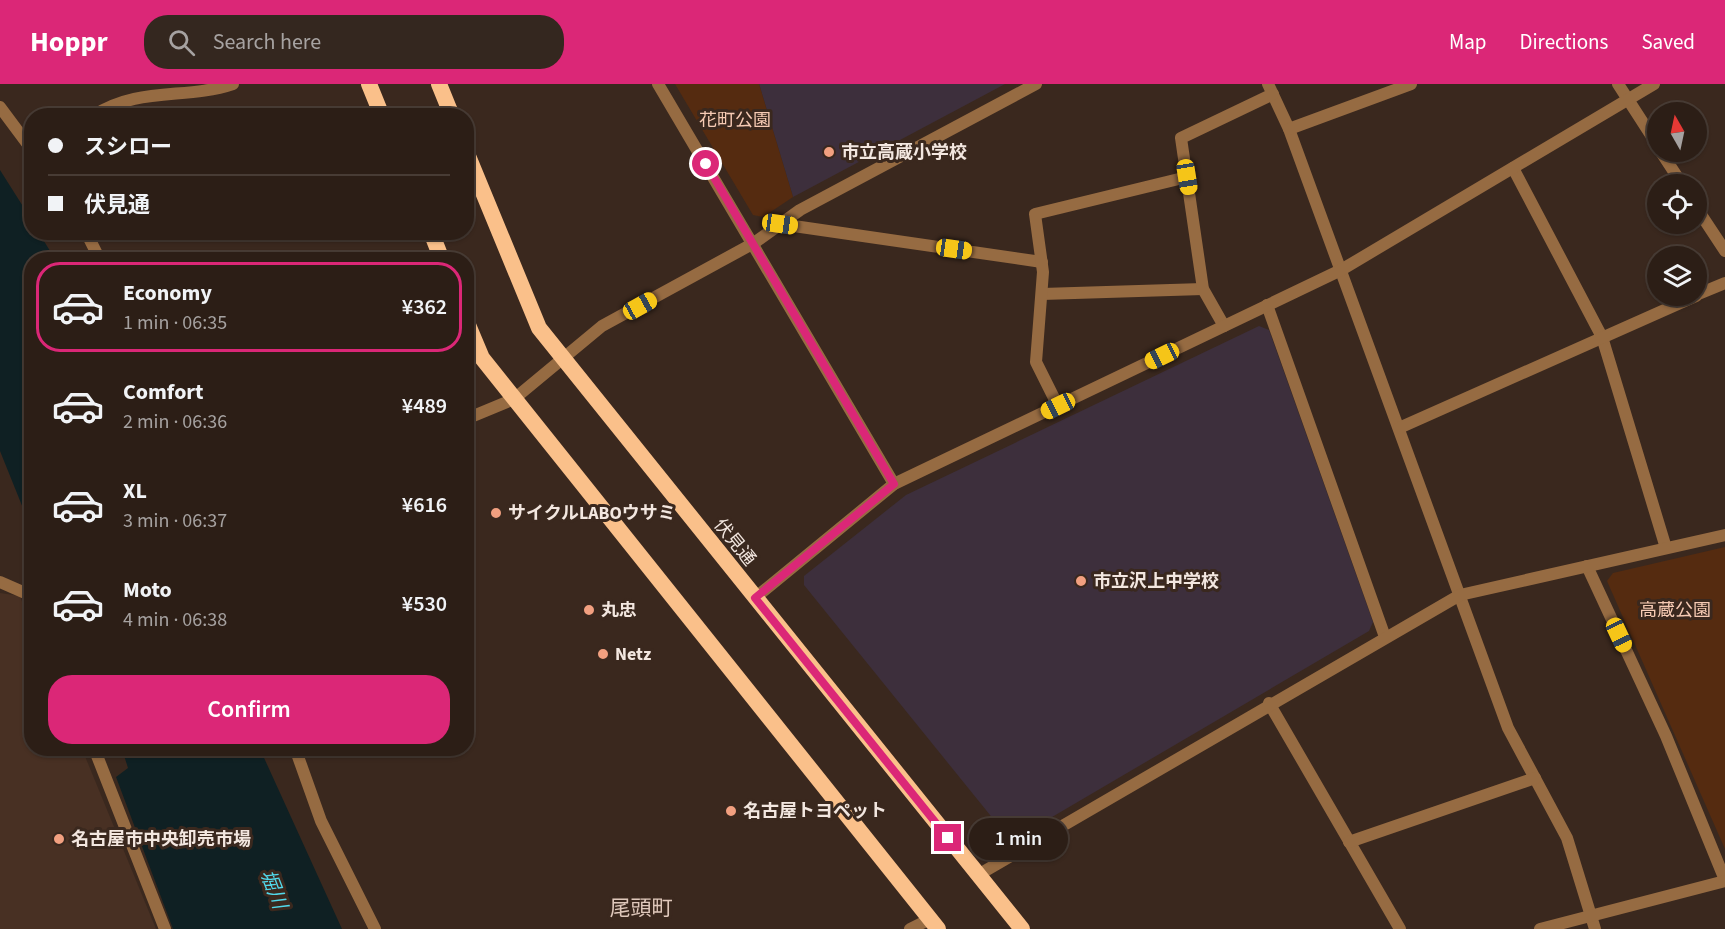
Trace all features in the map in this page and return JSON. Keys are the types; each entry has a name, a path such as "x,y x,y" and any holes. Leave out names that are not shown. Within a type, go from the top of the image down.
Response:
{"highway":[{"path":"369,84 379,108"},
{"path":"439,84 449,108"},
{"name":"伏見通","path":"474,170 540,328 1022,929"},
{"path":"474,339 482,358 514,399 934,924"}],"street":[{"path":"104,108 152,94 216,90 233,84"},
{"path":"658,84 754,243 894,484"},
{"path":"474,416 514,399 602,326 754,243 800,210 1036,84"},
{"path":"1289,129 1411,84"},
{"path":"1618,84 1647,129"},
{"path":"755,598 894,484 1341,270 1654,84"},
{"path":"1224,326 1203,289 1181,138 1270,89 1289,129 1508,728 1567,838 1595,929"},
{"path":"0,107 24,139"},
{"path":"1513,168 1602,337 1666,548"},
{"path":"1058,406 1036,362 1042,262 1035,214 1187,177"},
{"path":"780,224 1042,262"},
{"path":"1707,224 1725,251"},
{"path":"1707,290 1725,283"},
{"path":"1041,294 1203,289"},
{"path":"1267,305 1385,637"},
{"path":"1399,428 1671,306"},
{"path":"978,875 1460,595 1725,535"},
{"path":"1540,929 1725,881 1666,736 1587,566"},
{"path":"0,582 24,592"},
{"path":"1269,704 1400,929"},
{"path":"97,756 165,929"},
{"path":"298,756 321,821 375,929"},
{"path":"1349,842 1535,778"},
{"path":"910,929 934,924"}],"shaded area":[{"name":"市立高蔵小学校","path":"759,84 1005,84 793,197"},
{"name":"市立沢上中学校","path":"1259,326 1269,330 1373,622 1369,631 1018,837 1007,836 804,585 804,576 906,495"},
{"name":"名古屋市中央卸売市場","path":"0,593 20,596 24,607 24,756 85,756 156,929 0,929"}],"green space":[{"name":"花町公園","path":"675,84 759,84 793,197 763,217 753,215"},
{"name":"高蔵公園","path":"1725,547 1725,849 1607,581 1613,573"}],"water":[{"path":"0,170 24,208 24,240 43,240 51,252 24,252 24,511 0,451"},
{"name":"堀川","path":"124,756 263,756 342,929 173,929 116,777 128,768"}],"place":[{"name":"市立高蔵小学校","path":"829,152"},
{"name":"サイクルLABOウサミ","path":"496,513"},
{"name":"市立沢上中学校","path":"1081,581"},
{"name":"丸忠","path":"589,610"},
{"name":"Netz","path":"603,654"},
{"name":"名古屋トヨペット","path":"731,811"},
{"name":"名古屋市中央卸売市場","path":"59,839"}],"district":[{"name":"尾頭町","path":"641,908"}],"route":[{"path":"706,164 894,484 755,598 948,838"}]}
